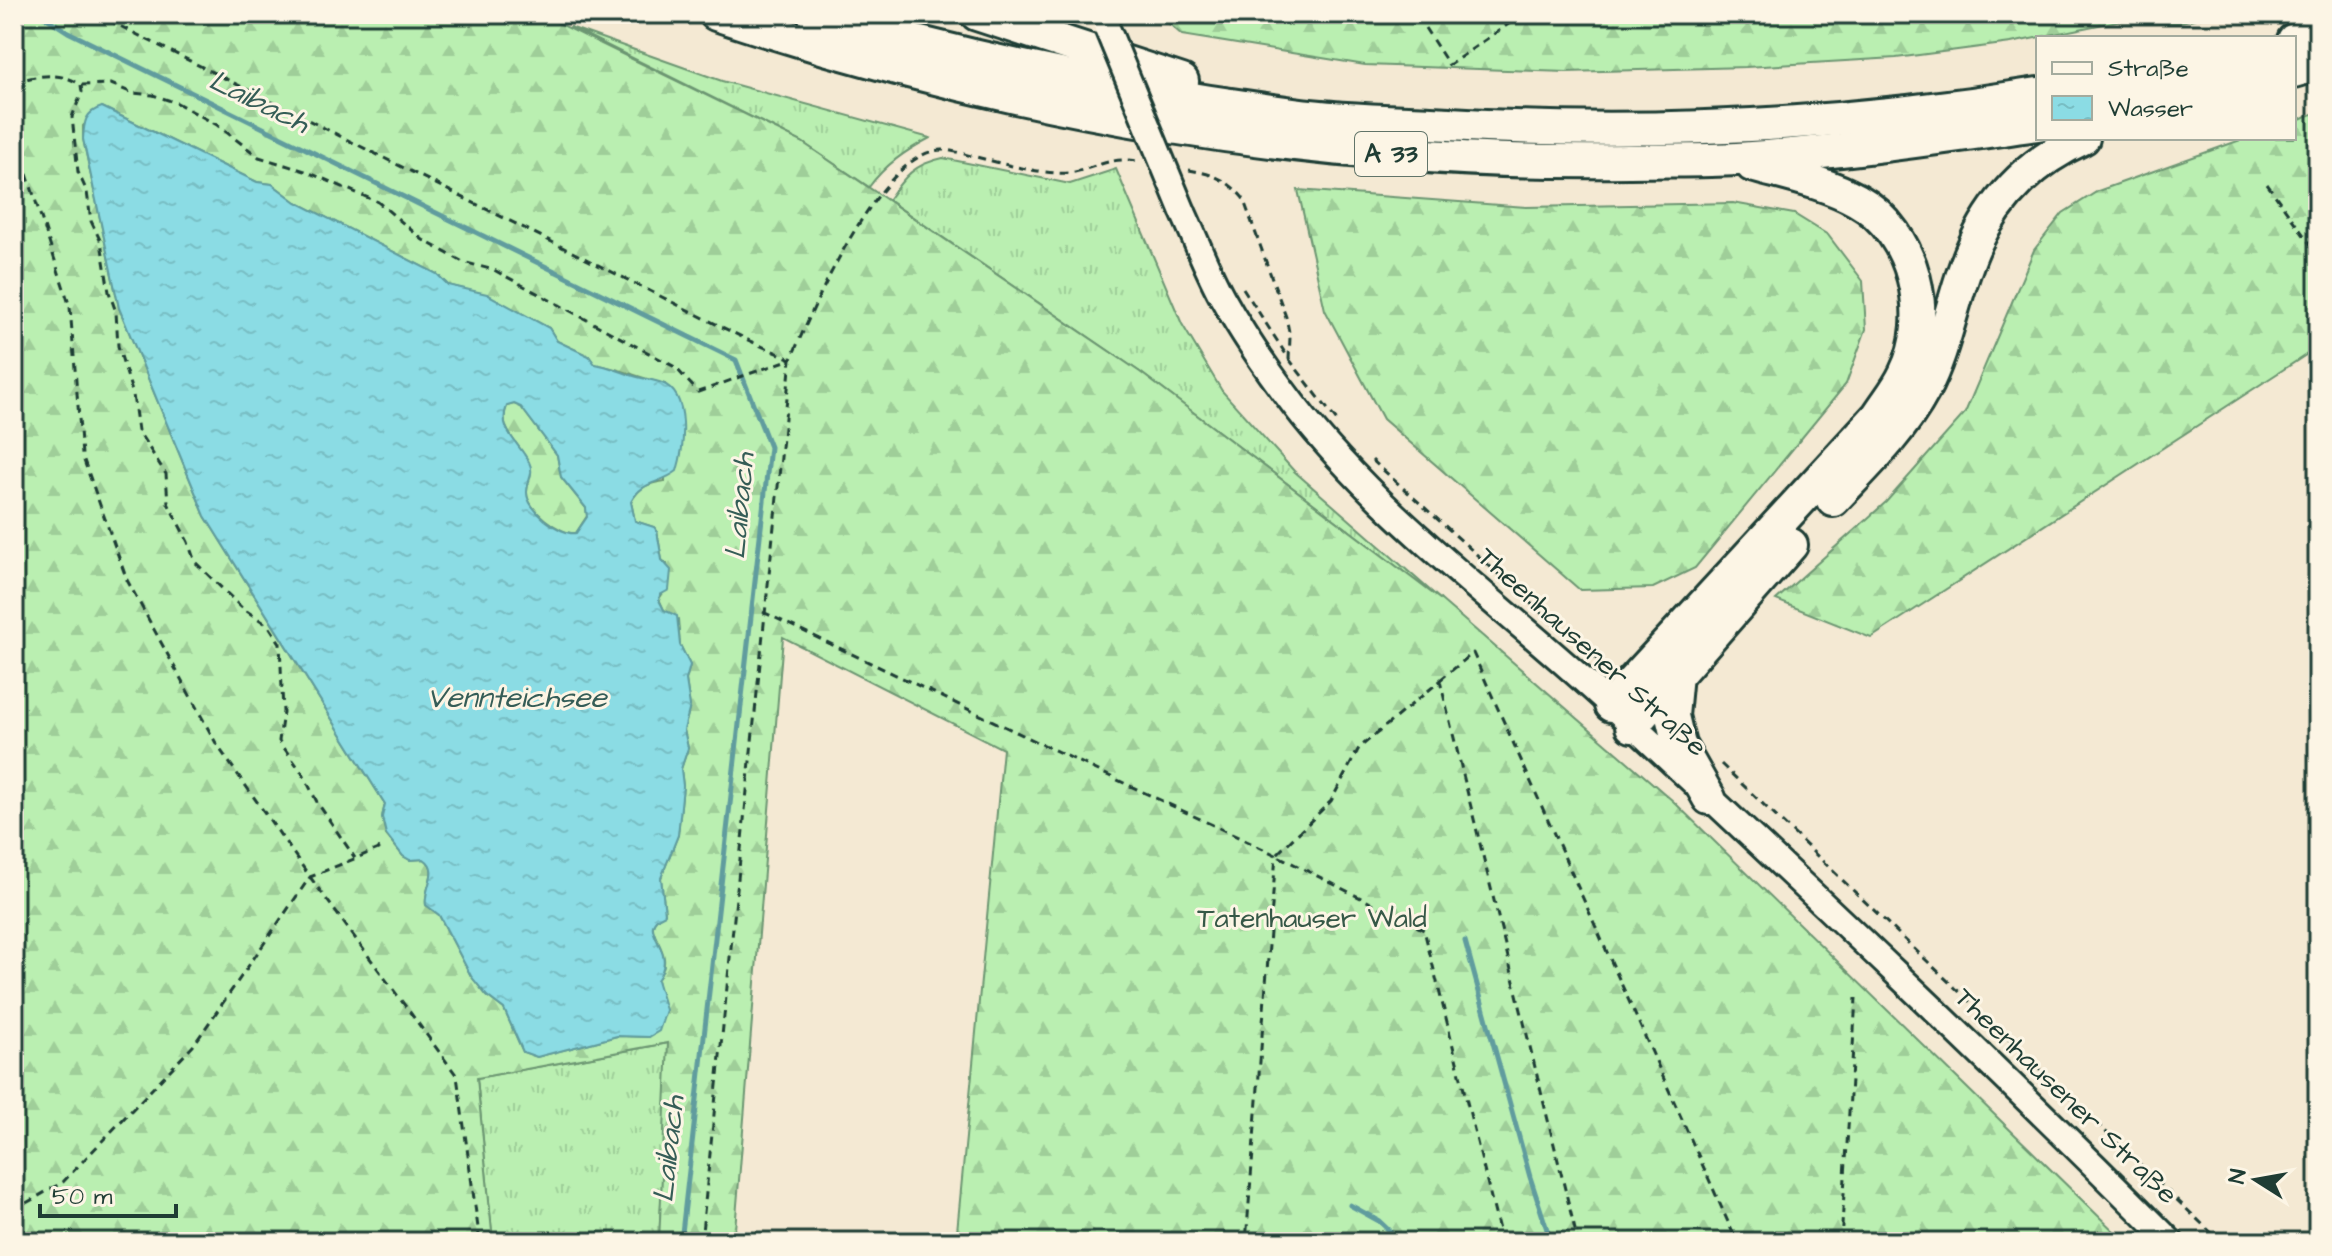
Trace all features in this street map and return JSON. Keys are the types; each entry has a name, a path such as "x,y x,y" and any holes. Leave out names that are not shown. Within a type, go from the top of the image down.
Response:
{"highway":[{"name":"A 33","path":"716,14 922,76 1131,121 1261,141 1447,158 1565,162 1733,159 1851,150 2036,124"},
{"name":"A 33","path":"814,14 902,40 1058,76 1296,115 1504,128 1665,129 1824,122 2036,94"},
{"path":"977,14 1296,115"},
{"path":"2296,39 2318,33"},
{"path":"2296,70 2318,64"},
{"path":"1624,705 1676,674 1886,443 1921,394 1940,355 1975,243 1994,210 2024,174 2059,148 2078,140"},
{"path":"1624,705 1678,634 1860,437 1906,374 1917,338 1920,310 1915,282 1905,254 1888,225 1860,201 1829,187 1733,159"},
{"path":"1676,674 1672,716 1679,745 1709,798"}],"main road":[{"name":"Theenhausener Straße","path":"1104,21 1183,212 1222,296 1257,354 1295,407 1333,451 1404,524 1624,705 1709,798 1881,959 2171,1242"}],"path":[{"path":"96,14 735,334 791,359"},
{"path":"1425,28 1449,65 1523,14"},
{"path":"14,83 38,74 77,81 81,85 82,92 72,117 78,172 87,192 91,221 101,242 109,292 116,312 118,346 133,395 138,431 166,474 168,503 195,562 242,608 269,626 280,643 283,712 279,741 355,858"},
{"path":"81,85 111,84 132,93 153,95 177,103 217,125 259,157 305,171 378,202 423,240 463,262 494,270 675,367 698,392 791,359"},
{"path":"14,134 70,307 82,455 127,580 217,745 457,1076 480,1242"},
{"path":"701,1242 791,359 810,314 872,202 905,165 923,153 943,150 1042,172 1068,174 1108,160 1143,162"},
{"path":"1184,169 1217,175 1231,184 1243,198 1286,317 1290,337 1289,359"},
{"path":"2267,184 2318,255"},
{"path":"1240,283 1289,359 1341,426"},
{"path":"1371,459 1570,638"},
{"path":"763,612 1276,855 1424,930 1502,1242"},
{"path":"1581,648 1624,705"},
{"path":"1246,1242 1276,855 1331,801 1359,748 1473,653 1737,1242"},
{"path":"1440,681 1578,1242"},
{"path":"1721,765 2221,1242"},
{"path":"14,1210 63,1182 193,1046 310,877 383,847"},
{"path":"1841,1242 1856,998"}],"green space":[{"name":"Tatenhauser Wald","path":"14,14 540,14 802,142 1140,372 1441,600 1673,801 2125,1242 956,1242 1003,749 783,637 734,1242 659,1242 668,1043 477,1078 493,1242 14,1242","holes":["102,107 257,182 272,184 296,202 437,274 448,285 487,295 549,328 557,341 589,356 594,364 665,384 665,481 645,487 631,502 635,521 654,527 657,531 662,560 667,564 663,593 659,599 664,610 678,619 680,645 690,665 686,680 690,706 684,730 688,748 681,769 683,786 678,835 661,878 665,913 656,919 653,926 664,958 657,980 664,1015 649,1037 617,1036 537,1057 523,1052 504,1009 487,996 471,976 439,915 426,905 431,874 429,863 424,859 410,860 403,856 386,835 382,817 385,804 205,516 119,308 83,139 83,126"]},
{"path":"1158,14 2214,14 2177,23 2118,21 2011,43 1896,58 1746,67 1567,72 1365,65 1182,35"},
{"path":"570,27 722,81 930,138 896,159 869,187 802,142"},
{"path":"2318,112 2318,347 1871,638 1776,600 1886,502 1965,413 2034,250 2063,213 2098,191 2240,140 2296,140 2296,120"},
{"path":"943,158 1070,184 1116,169 1182,324 1222,391 1294,471 1441,600 1140,372 888,200 911,173 924,164"},
{"path":"1298,190 1526,207 1733,203 1794,214 1828,235 1863,281 1866,329 1846,384 1695,568 1653,588 1580,590 1383,419 1325,310"},
{"path":"514,404 521,407 557,455 561,477 586,508 587,516 576,533 561,530 545,520 528,499 530,466 505,422 507,406"},
{"path":"669,1043 659,1242 493,1242 477,1078"}],"water":[{"name":"Vennteichsee","path":"102,107 257,182 272,184 296,202 437,274 448,285 487,294 549,328 557,341 589,356 595,364 662,383 678,398 683,436 677,471 640,490 631,502 635,521 654,527 657,531 662,560 671,570 669,590 660,595 659,600 664,610 677,616 680,645 690,665 686,680 690,706 684,730 688,748 681,769 683,786 678,835 661,878 665,914 653,926 664,958 657,980 666,1010 659,1031 649,1037 617,1036 537,1057 523,1052 504,1009 487,996 471,976 439,915 426,905 431,874 429,863 424,859 410,860 403,856 386,834 382,817 385,804 205,516 119,308 83,139 86,118","holes":["514,404 521,407 557,455 561,477 586,508 587,517 576,533 553,526 528,499 531,466 510,436 505,422 507,406"]}],"waterway":[{"name":"Laibach","path":"40,14 68,32 736,360 770,447 681,1242"},
{"path":"1465,941 1551,1242"},
{"path":"1350,1205 1379,1221 1396,1237 1396,1242"}]}
